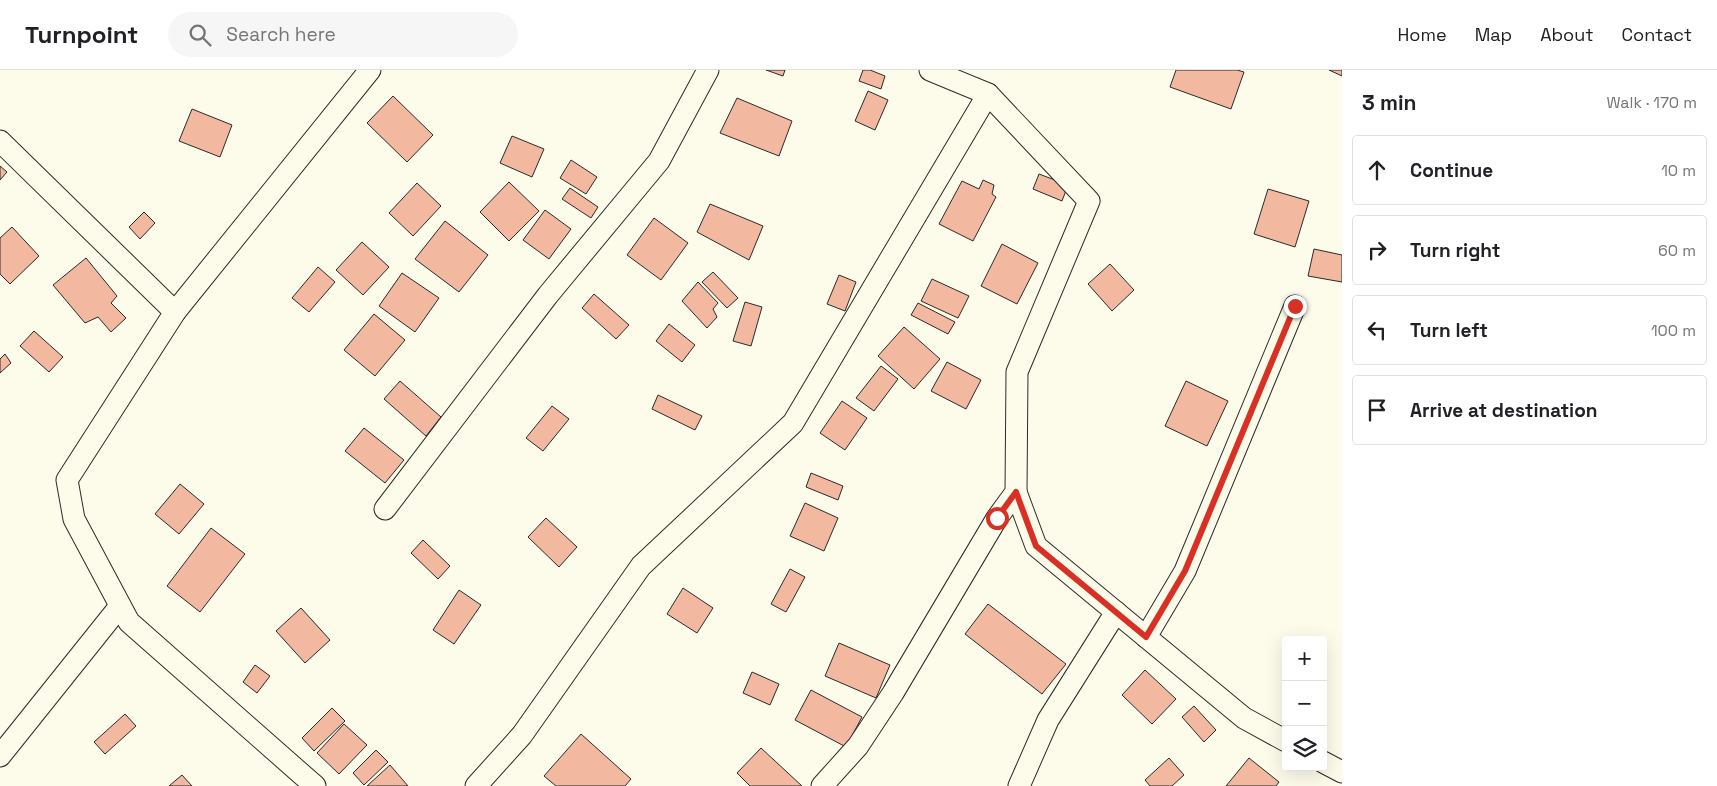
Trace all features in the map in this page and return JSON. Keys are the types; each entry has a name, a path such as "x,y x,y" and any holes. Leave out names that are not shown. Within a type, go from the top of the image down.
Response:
{"street":[{"path":"315,786 129,622 74,519 67,480 175,312 370,70"},
{"path":"385,509 548,295 658,161 708,70"},
{"path":"930,70 988,94 1089,201 1017,372 1016,492 1036,546 1244,718 1282,739"},
{"path":"476,786 522,735 641,566 793,423 988,94"},
{"path":"0,141 175,312"},
{"path":"1146,637 1185,571 1295,306"},
{"path":"822,786 858,746 893,693 997,518 1016,492"},
{"path":"0,756 120,606"},
{"path":"1019,786 1048,720 1116,612"},
{"path":"1327,764 1342,772"}],"building":[{"path":"766,70 785,70 783,76"},
{"path":"863,70 870,70 885,76 881,89 859,81"},
{"path":"1176,70 1237,70 1244,72 1231,109 1170,87"},
{"path":"1329,70 1342,70 1342,76"},
{"path":"868,91 888,100 875,130 855,121"},
{"path":"393,96 433,135 407,162 367,123"},
{"path":"737,98 792,121 779,156 720,133"},
{"path":"192,109 232,125 220,157 179,141"},
{"path":"512,136 544,149 532,177 500,163"},
{"path":"571,160 597,177 586,194 560,178"},
{"path":"0,166 7,172 0,180"},
{"path":"1039,174 1068,185 1062,201 1033,189"},
{"path":"983,180 994,185 992,194 996,197 973,241 939,224 962,181 979,189"},
{"path":"509,182 539,211 509,241 480,212"},
{"path":"417,183 441,206 413,236 389,213"},
{"path":"570,188 598,207 591,218 562,199"},
{"path":"1268,189 1309,201 1295,247 1254,234"},
{"path":"710,204 763,226 749,260 697,232"},
{"path":"545,210 571,229 549,259 523,240"},
{"path":"144,212 155,223 140,239 129,227"},
{"path":"654,218 688,243 661,280 627,255"},
{"path":"445,221 488,255 459,292 415,259"},
{"path":"12,227 39,256 10,284 0,274 0,238"},
{"path":"362,242 389,267 363,295 336,270"},
{"path":"1002,244 1038,263 1017,304 981,286"},
{"path":"1314,249 1342,255 1342,282 1308,276"},
{"path":"86,258 117,296 111,303 126,318 111,332 98,317 85,323 53,285"},
{"path":"1110,264 1134,290 1112,311 1088,284"},
{"path":"318,267 335,282 309,312 292,298"},
{"path":"713,272 738,298 727,308 702,282"},
{"path":"402,273 439,298 415,332 379,306"},
{"path":"839,275 856,282 845,311 827,304"},
{"path":"932,279 969,296 958,318 921,301"},
{"path":"698,282 718,303 713,309 717,317 707,328 682,301"},
{"path":"594,294 629,325 616,339 582,308"},
{"path":"745,302 762,307 751,346 733,341"},
{"path":"918,303 955,322 948,334 911,315"},
{"path":"374,314 405,340 375,376 344,350"},
{"path":"669,324 695,345 682,362 656,341"},
{"path":"904,327 940,359 914,389 878,356"},
{"path":"34,331 63,357 49,372 20,346"},
{"path":"5,354 11,363 0,373 0,359"},
{"path":"947,362 981,380 966,409 931,391"},
{"path":"881,366 898,379 874,411 856,398"},
{"path":"400,381 441,417 426,436 384,399"},
{"path":"1186,381 1228,401 1207,446 1165,426"},
{"path":"658,395 702,416 695,430 652,409"},
{"path":"842,401 867,418 845,450 820,433"},
{"path":"552,406 569,419 543,451 526,438"},
{"path":"364,428 404,460 385,483 345,451"},
{"path":"811,473 843,486 838,500 806,487"},
{"path":"180,484 204,504 179,534 155,514"},
{"path":"805,503 838,518 824,551 790,536"},
{"path":"546,518 577,547 559,567 528,537"},
{"path":"211,528 245,554 200,612 167,586"},
{"path":"423,540 450,566 438,579 411,553"},
{"path":"790,569 805,577 786,612 771,604"},
{"path":"683,588 713,608 697,633 667,614"},
{"path":"459,590 481,605 454,644 433,630"},
{"path":"988,604 1066,664 1042,694 965,634"},
{"path":"301,608 330,640 305,663 276,631"},
{"path":"839,643 890,665 876,698 825,676"},
{"path":"255,665 270,676 257,693 243,682"},
{"path":"1145,670 1176,699 1152,724 1122,695"},
{"path":"752,672 779,684 770,705 743,693"},
{"path":"811,690 862,717 846,747 795,720"},
{"path":"1194,706 1216,730 1204,742 1182,717"},
{"path":"332,708 345,721 314,751 302,738"},
{"path":"125,714 136,726 105,754 94,742"},
{"path":"344,724 367,745 339,774 317,753"},
{"path":"581,734 631,779 625,786 556,786 544,776"},
{"path":"761,748 802,786 750,786 737,773"},
{"path":"376,750 388,762 364,785 353,773"},
{"path":"1169,758 1184,775 1172,786 1150,786 1145,780"},
{"path":"1249,758 1279,782 1276,786 1226,786"},
{"path":"390,765 408,786 367,786"},
{"path":"182,775 192,786 169,786"}],"route":[{"path":"997,518 1016,492 1036,546 1146,637 1185,571 1295,306"}]}
